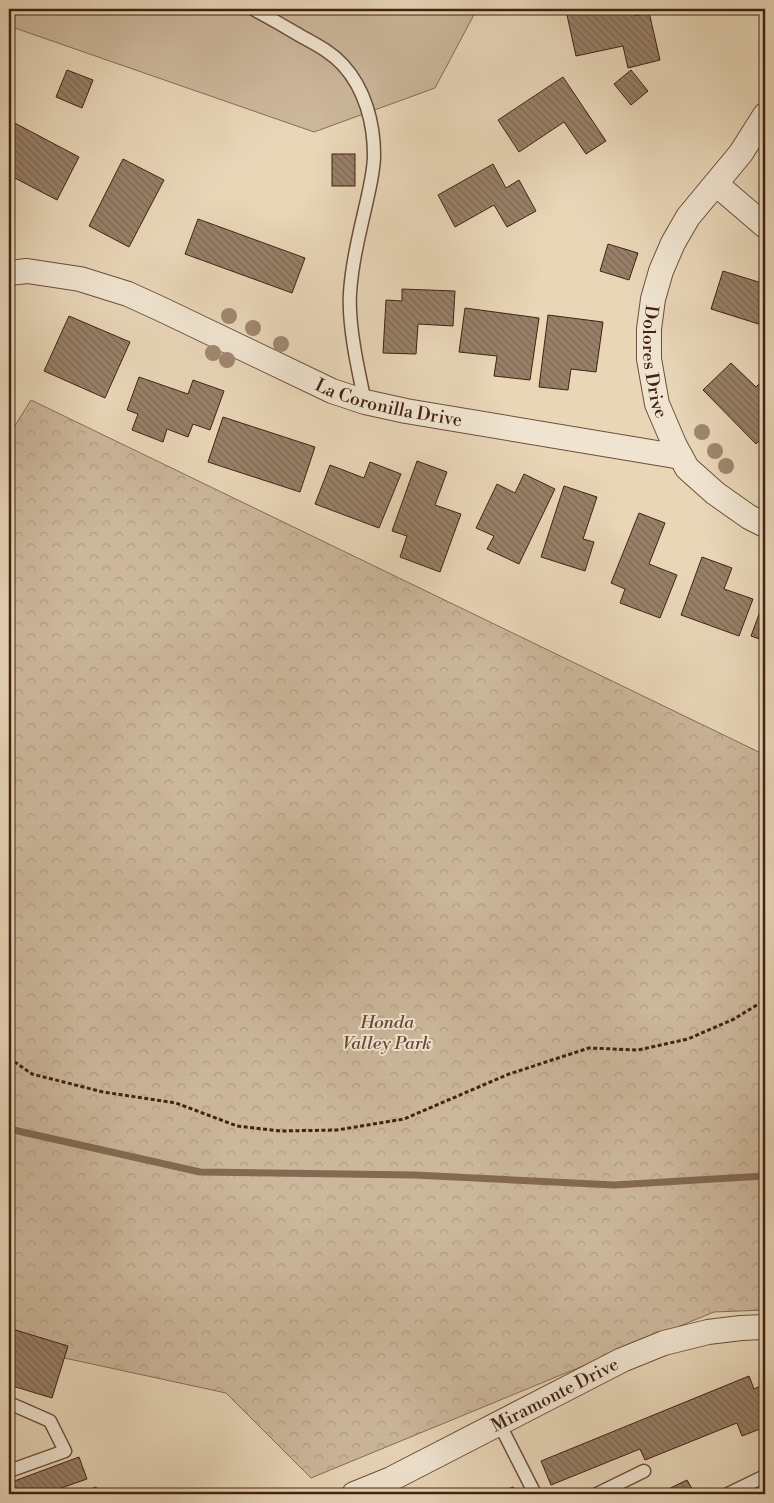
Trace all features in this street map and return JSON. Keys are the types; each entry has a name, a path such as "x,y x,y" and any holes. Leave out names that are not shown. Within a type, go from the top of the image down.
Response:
{"street":[{"name":"Dolores Drive","path":"681,457 657,404 649,360 649,330 656,290 661,271 673,243 688,217 742,153 765,115"},
{"path":"716,184 765,226"},
{"name":"La Coronilla Drive","path":"9,274 27,271 80,279 128,294 332,391 366,402 406,411 681,457"},
{"path":"681,457 686,468 715,493 749,517 765,525"},
{"name":"Miramonte Drive","path":"354,1494 391,1479 622,1360 664,1343 708,1332 765,1327"}],"lane":[{"path":"253,9 326,50 343,65 356,83 366,103 372,129 374,157 370,186 352,271 350,296 354,339 366,402"},
{"path":"9,1403 50,1421 65,1451 9,1471"},
{"path":"499,1423 535,1494"},
{"path":"597,1494 644,1471"},
{"path":"728,1494 765,1476"}],"path":[{"path":"9,1058 32,1074 103,1092 176,1103 238,1126 280,1131 337,1130 404,1119 509,1074 589,1048 638,1050 688,1039 734,1019 765,1000"}],"green space":[{"path":"9,9 477,9 435,88 314,132 9,26"},
{"name":"Honda Valley Park","path":"31,400 765,755 765,1310 714,1312 311,1478 226,1393 9,1346 9,435"}],"building":[{"path":"596,9 633,9 635,16 649,12 660,60 628,68 623,46 576,56 567,15"},
{"path":"67,70 93,80 82,108 56,97"},
{"path":"631,70 648,91 631,105 614,84"},
{"path":"563,77 606,141 586,154 564,122 519,152 498,120"},
{"path":"9,120 79,157 57,200 9,175"},
{"path":"332,154 355,154 355,186 332,186"},
{"path":"123,159 164,180 129,247 89,226"},
{"path":"493,164 506,188 519,180 536,211 507,227 494,205 455,227 438,195"},
{"path":"198,219 305,258 292,293 185,254"},
{"path":"608,244 638,253 629,280 600,271"},
{"path":"723,271 765,284 765,326 711,309"},
{"path":"402,289 455,291 453,326 418,324 416,354 383,353 386,300 402,301"},
{"path":"465,308 539,318 530,380 494,376 497,356 459,352"},
{"path":"548,315 603,322 596,372 571,369 568,390 539,387"},
{"path":"69,316 130,342 105,398 44,371"},
{"path":"731,363 756,387 765,378 765,435 756,444 703,390"},
{"path":"139,377 188,394 193,380 224,391 210,430 193,424 188,437 167,429 163,442 132,430 138,414 127,410"},
{"path":"223,417 315,447 300,492 208,462"},
{"path":"765,445 765,457 759,450"},
{"path":"417,461 447,472 435,505 461,514 440,572 400,557 407,536 392,531"},
{"path":"370,462 401,474 379,528 315,504 330,465 364,478"},
{"path":"524,474 555,489 519,564 487,549 494,536 476,528 497,484 515,493"},
{"path":"564,486 597,497 583,539 594,542 585,571 541,557"},
{"path":"639,513 665,523 649,564 677,575 660,618 620,603 625,589 611,583"},
{"path":"702,557 732,568 724,589 753,599 739,636 681,615"},
{"path":"765,598 765,641 751,636"},
{"path":"9,1328 68,1346 52,1398 9,1385"},
{"path":"749,1376 754,1389 765,1384 765,1427 742,1436 737,1423 645,1460 640,1449 551,1485 541,1461"},
{"path":"79,1457 87,1479 44,1494 9,1494 9,1483"},
{"path":"687,1480 695,1494 658,1494"},
{"path":"96,1487 99,1494 80,1493"},
{"path":"513,1487 516,1494 495,1494"}],"waterway":[{"path":"9,1129 200,1172 415,1175 614,1185 765,1176"}]}
